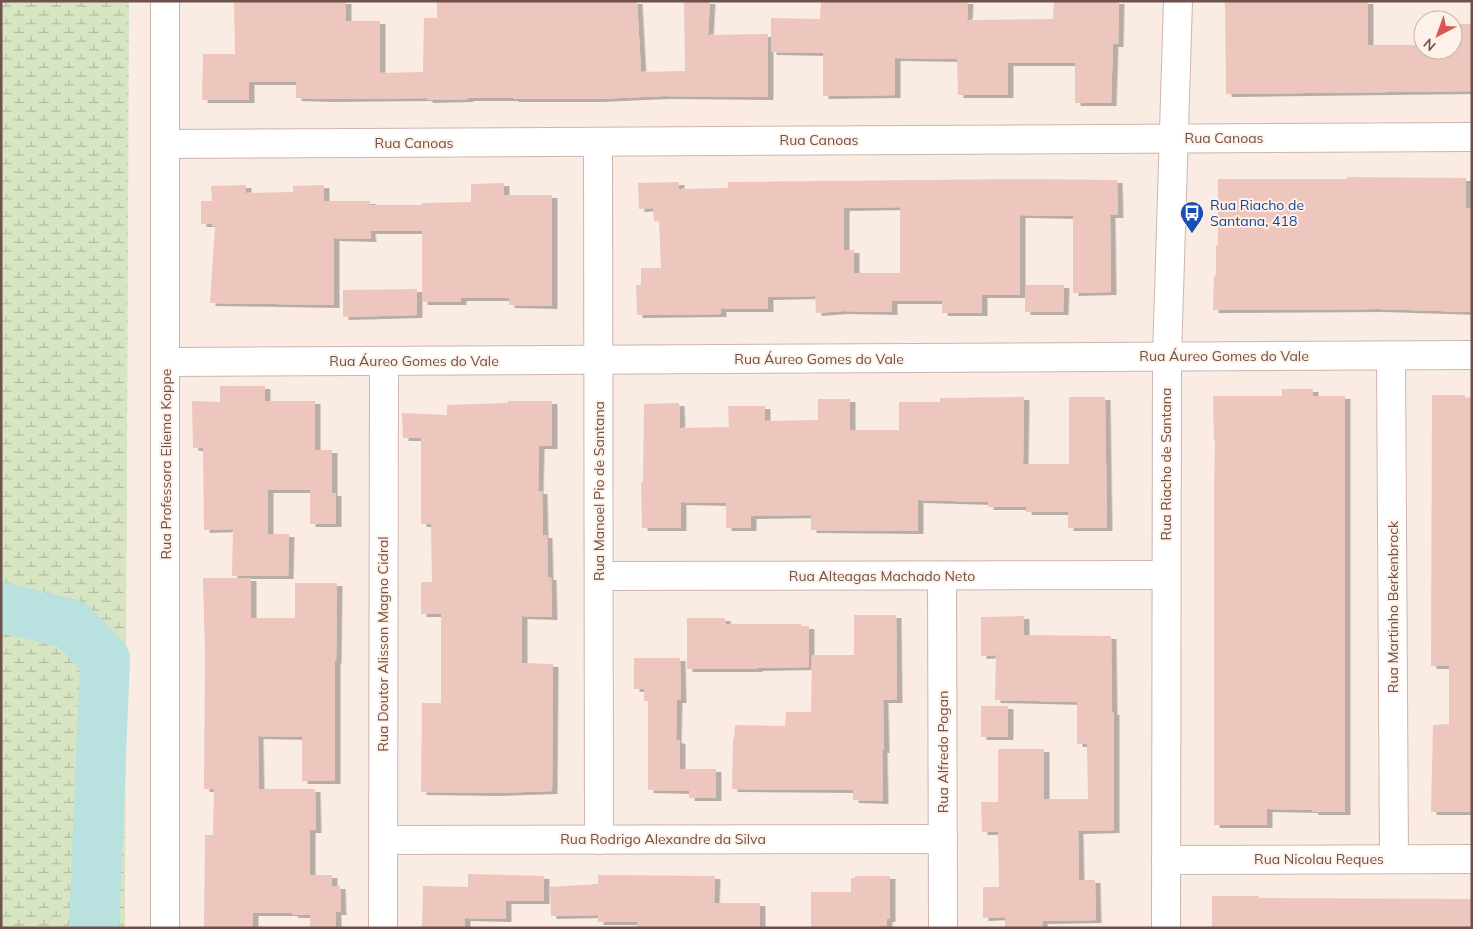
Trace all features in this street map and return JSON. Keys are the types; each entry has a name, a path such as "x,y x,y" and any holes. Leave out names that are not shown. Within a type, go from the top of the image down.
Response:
{"street":[{"name":"Rua Professora Eliema Koppe","path":"165,1 165,928"},
{"name":"Rua Riacho de Santana","path":"1166,928 1167,357 1178,1"},
{"name":"Rua Canoas","path":"166,144 1472,137"},
{"name":"Rua Manoel Pio de Santana","path":"598,142 599,840"},
{"name":"Rua Áureo Gomes do Vale","path":"166,362 1472,355"},
{"name":"Rua Martinho Berkenbrock","path":"1391,356 1394,859"},
{"name":"Rua Doutor Alisson Magno Cidral","path":"383,928 384,361"},
{"name":"Rua Alteagas Machado Neto","path":"599,576 1166,575"},
{"name":"Rua Alfredo Pogan","path":"942,576 943,928"},
{"name":"Rua Rodrigo Alexandre da Silva","path":"383,840 943,839"},
{"name":"Rua Nicolau Reques","path":"1166,860 1472,859"}],"green space":[{"path":"1,1 129,1 125,928 1,928"}],"building":[{"path":"234,1 346,1 346,21 380,21 380,73 423,72 424,18 437,18 437,1 637,1 641,72 685,71 684,1 710,1 708,35 768,34 768,97 326,99 296,98 296,82 249,82 249,100 202,100 203,54 235,54"},
{"path":"821,1 968,1 967,20 1053,19 1054,1 1119,1 1118,44 1113,44 1111,103 1075,103 1075,63 1008,63 1008,95 958,95 957,59 895,58 895,95 823,96 823,53 771,52 771,18 820,19"},
{"path":"1225,1 1368,1 1368,45 1413,45 1413,60 1463,60 1463,24 1472,24 1472,91 1226,94"},
{"path":"1347,177 1466,178 1466,208 1472,208 1472,312 1379,309 1213,310 1216,245 1218,245 1218,179 1347,179"},
{"path":"1117,180 1118,215 1110,215 1111,292 1073,293 1073,216 1020,215 1020,295 982,295 982,313 942,313 942,301 892,301 892,312 843,311 816,313 815,296 768,297 768,309 721,309 721,314 637,315 636,285 641,285 641,268 661,268 659,221 654,221 653,208 639,209 638,183 679,182 679,189 728,188 728,182","holes":["900,207 900,273 854,273 854,250 844,250 844,208"]},
{"path":"504,183 504,195 552,195 552,306 509,305 509,298 461,298 461,302 422,302 422,231 370,231 371,239 334,238 334,305 210,303 215,226 212,226 212,224 201,224 201,201 212,201 211,186 246,185 246,193 293,192 293,186 324,185 324,201 370,201 370,205 422,205 422,203 471,202 471,184"},
{"path":"1025,285 1064,285 1063,312 1025,312"},
{"path":"417,289 417,315 343,317 343,290"},
{"path":"220,386 265,386 265,401 315,401 315,450 332,450 332,493 336,493 336,524 310,524 310,490 268,490 268,534 289,534 288,576 232,576 233,529 204,530 203,448 193,448 192,401 220,402"},
{"path":"1282,389 1313,389 1313,396 1345,396 1345,812 1267,809 1267,825 1214,825 1215,440 1213,396 1282,396"},
{"path":"1432,395 1465,395 1465,398 1472,397 1472,812 1431,812 1433,725 1449,724 1449,666 1431,666"},
{"path":"1024,397 1023,464 1069,464 1069,397 1105,397 1107,528 1068,528 1068,512 1026,512 1026,507 988,507 988,502 918,500 918,531 811,530 811,515 751,516 751,528 726,528 726,503 681,502 681,528 642,528 641,482 643,482 644,404 679,403 680,428 729,427 728,406 765,406 765,421 818,420 818,399 850,399 850,430 899,430 899,402 940,402 940,398"},
{"path":"508,401 552,401 552,446 539,446 538,491 542,491 543,535 547,535 548,577 551,577 552,617 522,616 522,663 553,664 552,791 494,793 421,792 422,703 441,703 441,614 421,614 421,582 432,582 431,524 421,524 421,438 403,438 402,413 447,415 447,405 508,403"},
{"path":"203,578 251,578 251,618 295,618 295,583 337,583 335,781 302,781 302,737 258,736 259,789 315,789 316,830 310,830 310,875 332,875 332,886 340,886 341,912 336,912 336,928 310,928 310,915 253,913 253,928 204,928 205,835 213,835 214,789 204,789 205,654"},
{"path":"854,615 896,615 897,700 883,700 883,801 853,800 853,790 732,789 735,725 785,726 786,712 811,712 812,655 854,655"},
{"path":"1024,616 1024,635 1111,636 1112,712 1114,712 1114,830 1078,831 1079,880 1095,880 1096,920 1042,921 1043,928 1005,928 1005,917 983,918 983,887 999,887 998,832 982,832 981,802 998,802 998,749 1044,749 1044,799 1088,799 1087,744 1077,744 1077,702 995,700 996,655 981,656 981,617"},
{"path":"687,618 725,618 726,624 801,624 801,626 809,626 809,667 687,669"},
{"path":"634,658 680,658 681,700 677,700 676,740 680,741 680,769 716,769 716,798 689,798 689,791 648,790 648,701 644,701 644,689 634,689"},
{"path":"981,706 1008,706 1008,737 981,737"},
{"path":"468,874 544,876 544,901 506,901 506,919 465,918 465,928 422,928 423,886 468,887"},
{"path":"598,875 715,876 714,903 760,903 760,928 637,928 637,922 598,922 598,915 551,916 550,887 598,884"},
{"path":"855,876 890,876 890,919 887,919 887,926 882,926 882,928 811,928 811,892 851,892 851,878 855,878"},
{"path":"1212,896 1472,899 1472,928 1212,928"}],"waterway":[{"path":"1,607 71,624 105,659 94,928"}],"place":[{"name":"Rua Riacho de Santana, 418","path":"1192,234"}]}
